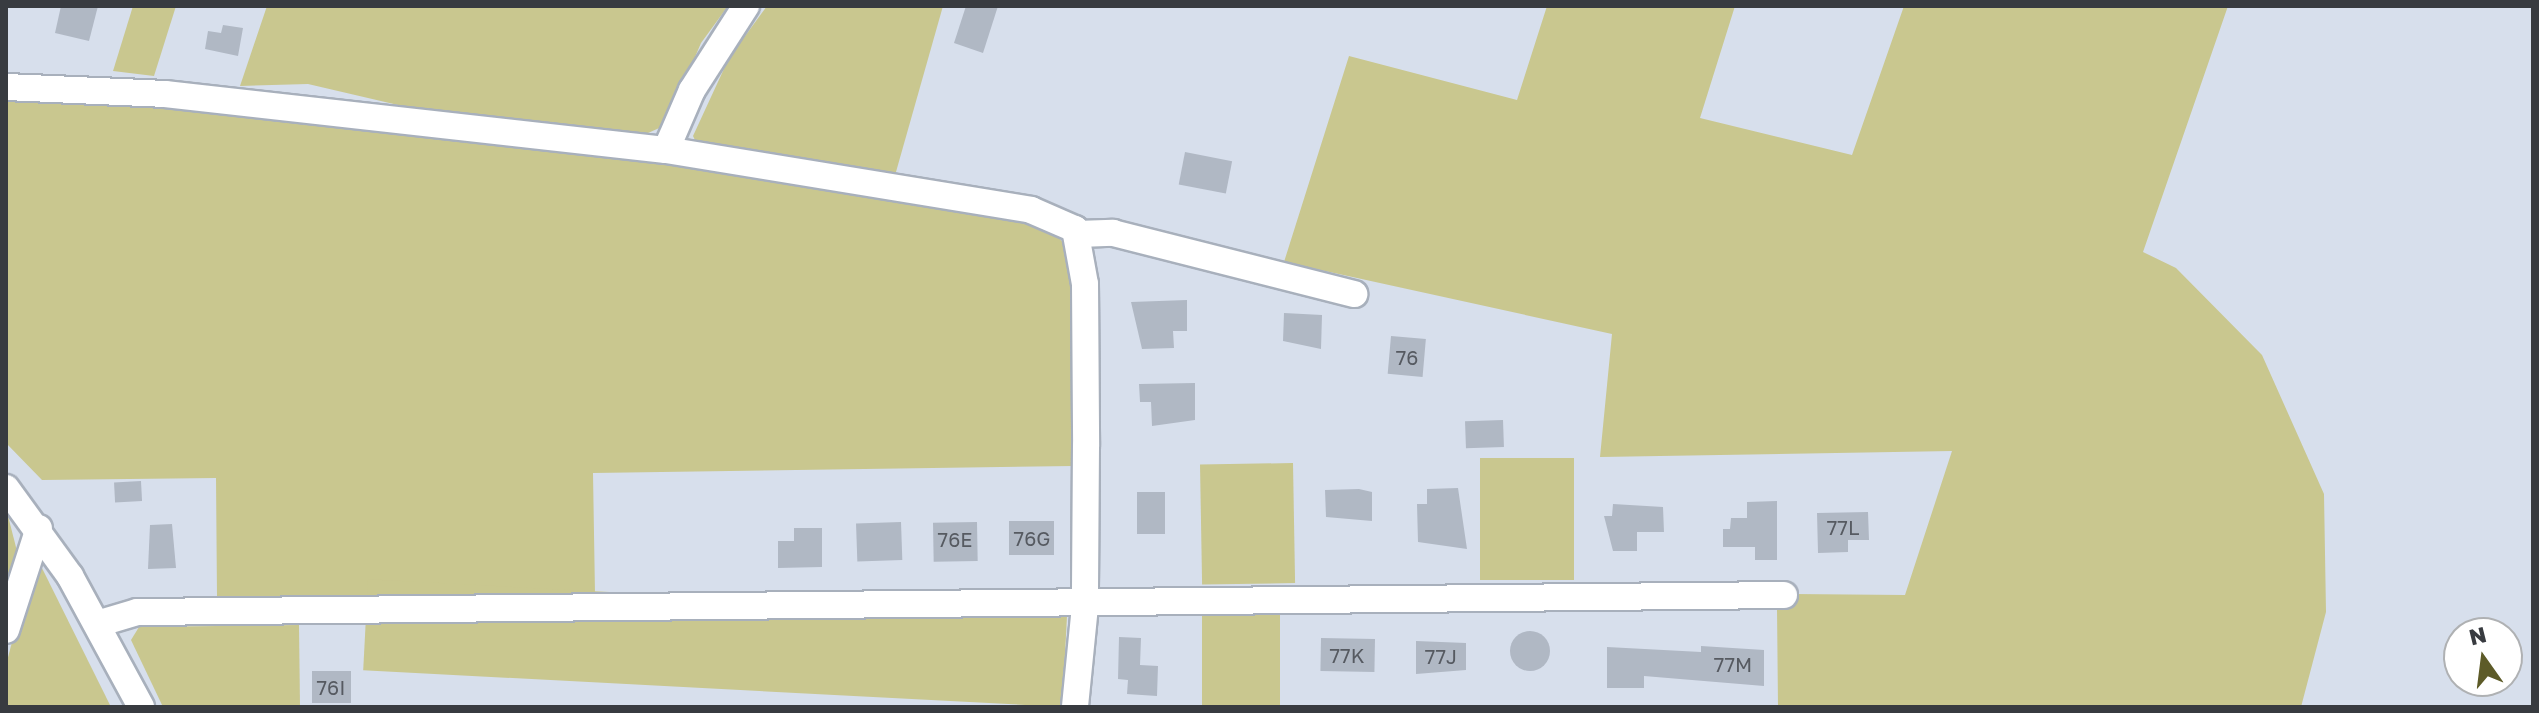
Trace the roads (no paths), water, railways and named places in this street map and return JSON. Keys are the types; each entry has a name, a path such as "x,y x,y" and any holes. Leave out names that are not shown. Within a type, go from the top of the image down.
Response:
{"street":[{"path":"666,150 692,90 746,6"},
{"path":"6,87 165,94 666,150 1031,210 1078,234 1113,233 1354,294"},
{"path":"1075,707 1085,606 1085,284 1078,234"},
{"path":"6,488 39,528 97,624 141,707"},
{"path":"6,630 39,528"},
{"path":"97,624 137,612 1085,606 1784,595"}]}
